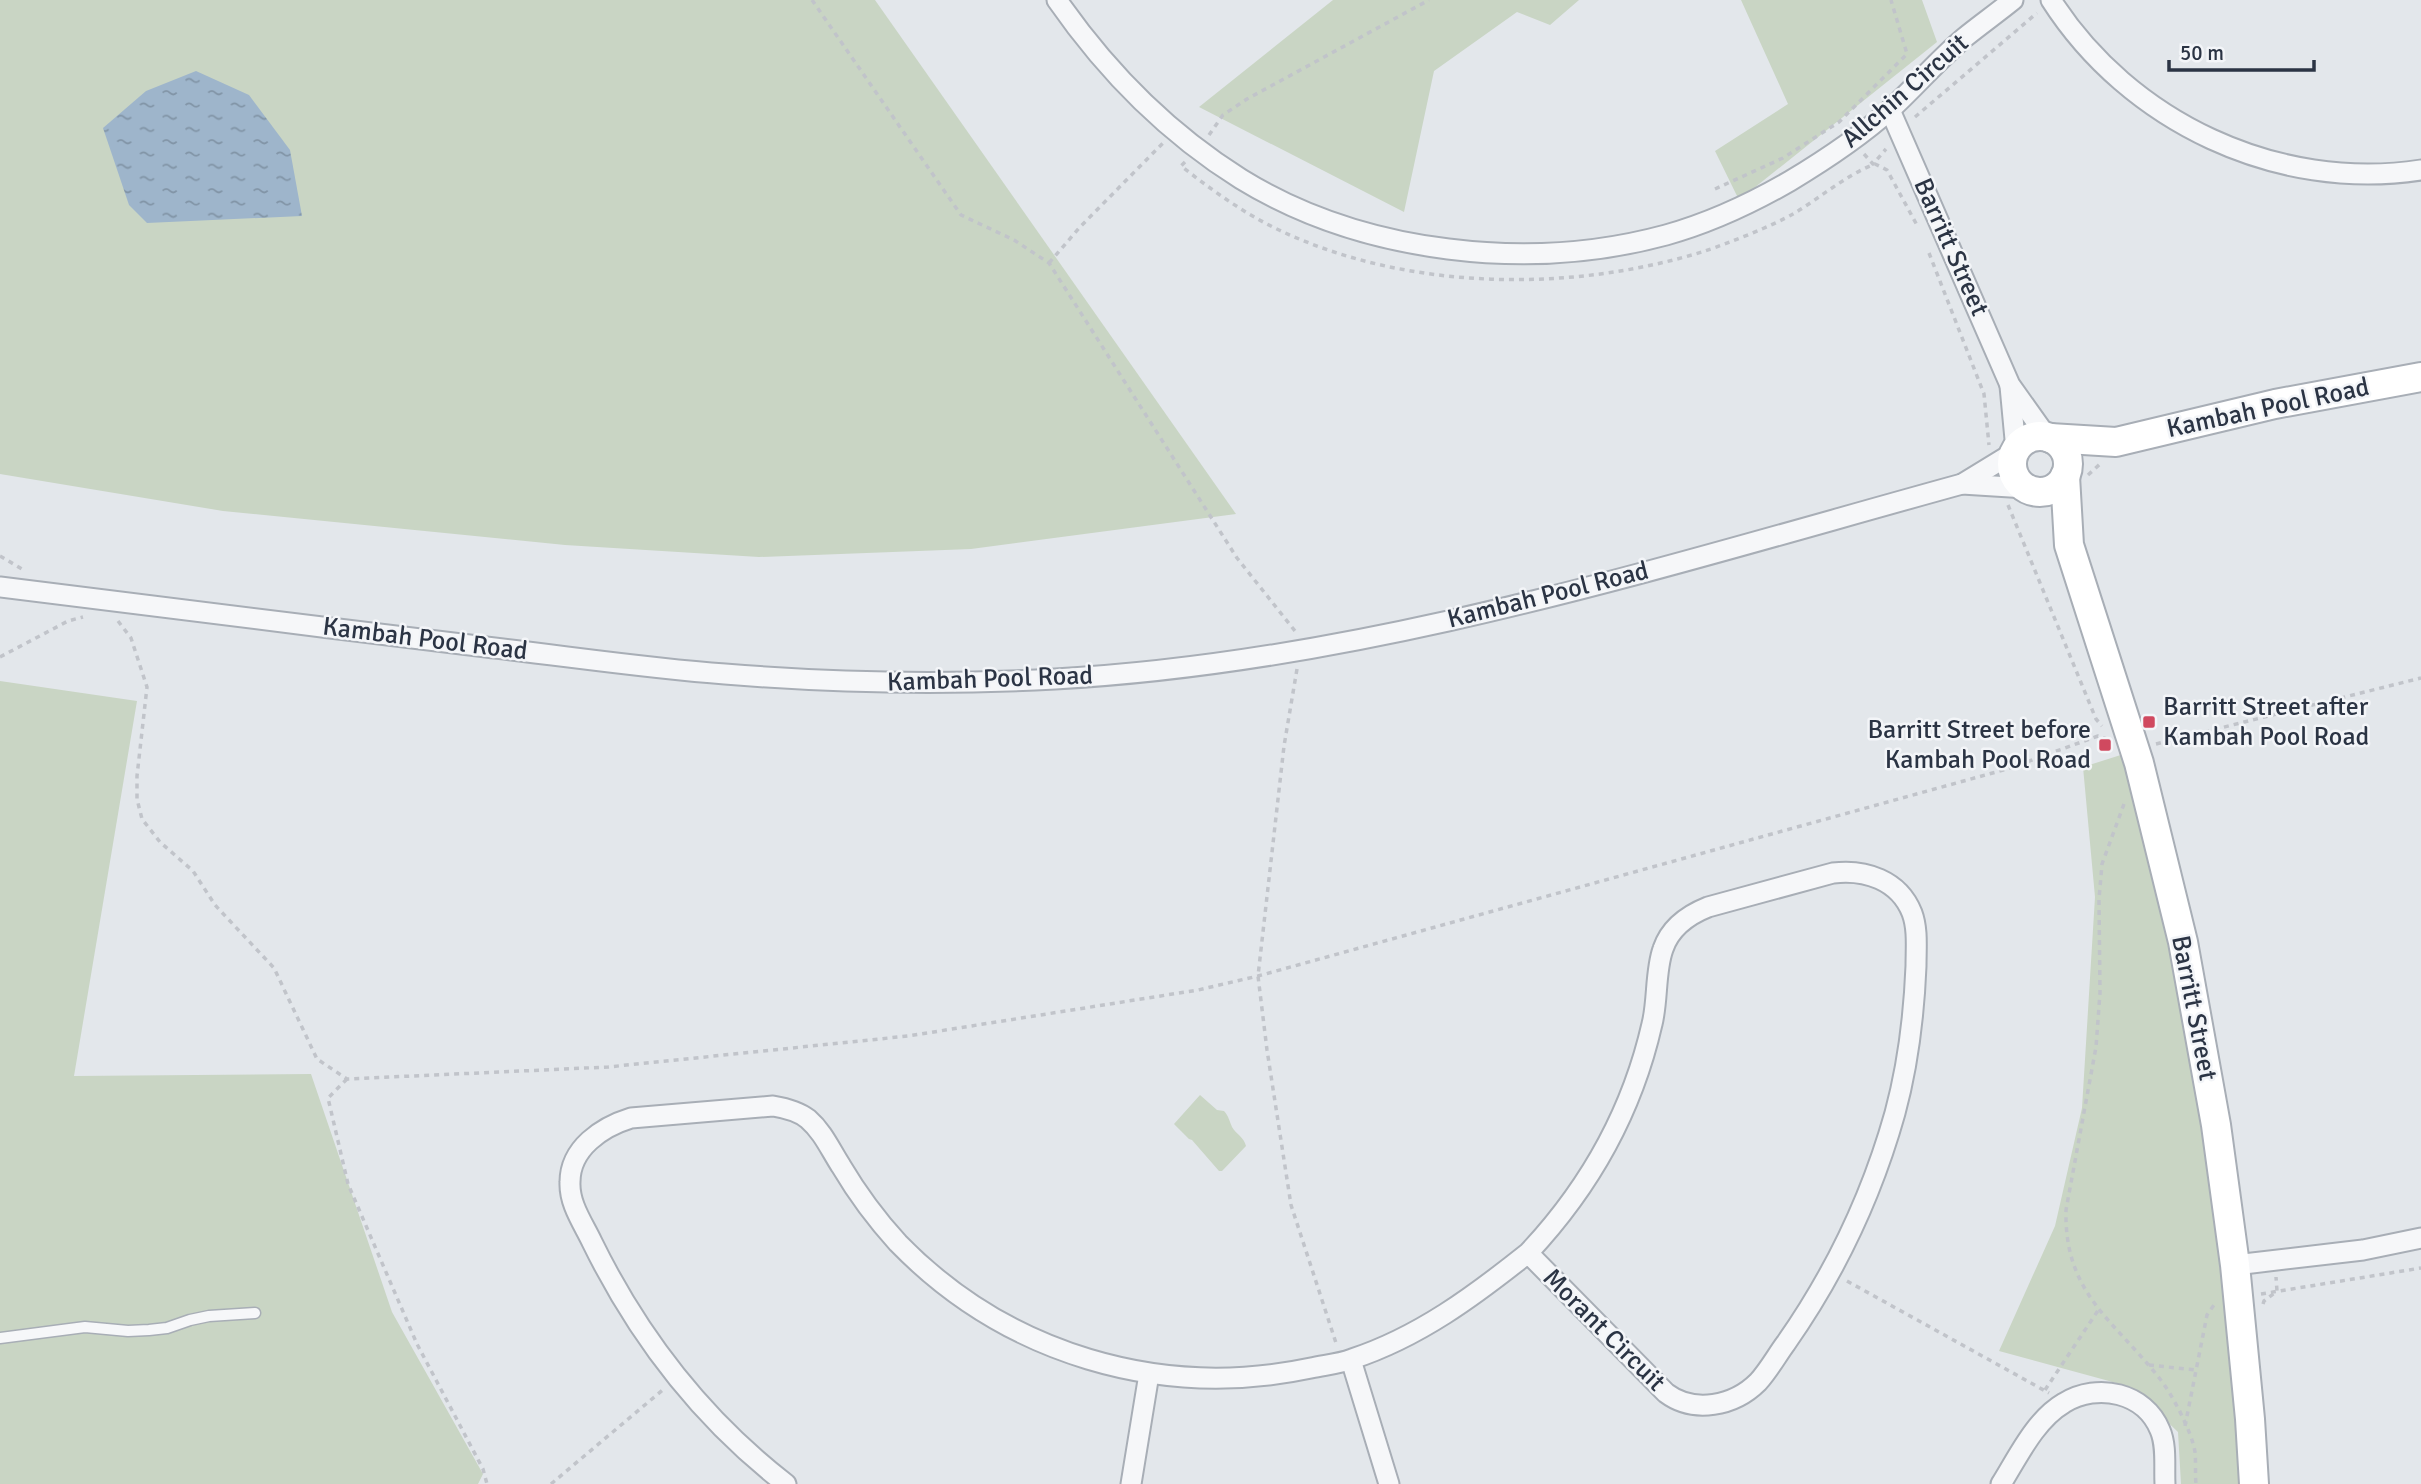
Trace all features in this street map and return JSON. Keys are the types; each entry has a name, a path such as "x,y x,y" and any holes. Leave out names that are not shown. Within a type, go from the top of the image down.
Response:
{"street":[{"name":"Allchin Circuit","path":"1056,0 1113,74 1175,132 1242,179 1303,210 1367,232 1411,243 1486,253 1556,253 1600,248 1667,235 1723,215 1788,182 1852,139 1890,110 1963,39 2013,0"},
{"path":"2051,0 2103,66 2144,101 2192,130 2242,153 2322,172 2391,174 2421,170"},
{"name":"Barritt Street","path":"1890,110 2010,385 2049,438"},
{"name":"Kambah Pool Road","path":"2049,438 2116,442 2275,404 2421,377"},
{"name":"Barritt Street","path":"2010,385 2016,451"},
{"path":"2049,438 2065,451 2068,464 2066,474 2053,489 2022,495 2014,471 2016,451 2024,441 2049,438"},
{"name":"Kambah Pool Road","path":"2066,474 2116,442"},
{"name":"Kambah Pool Road","path":"0,587 722,674 855,682 1056,679 1192,667 1383,636 1587,587 1962,484 2016,451"},
{"name":"Barritt Street","path":"2066,474 2069,545 2123,742 2183,942 2216,1125 2235,1265 2254,1484"},
{"name":"Kambah Pool Road","path":"1962,484 2022,495"},
{"name":"Barritt Street","path":"2022,495 2069,545"},
{"name":"Morant Circuit","path":"786,1484 758,1462 702,1408 653,1347 611,1281 572,1202 570,1176 576,1158 588,1141 612,1124 631,1118 773,1106 785,1108 805,1117 821,1132 842,1169 899,1243 945,1285 1025,1335 1073,1354 1173,1378 1236,1379 1274,1376 1351,1360 1421,1329 1466,1302 1528,1253 1549,1231 1586,1183 1620,1122 1639,1077 1653,1022 1663,949 1677,926 1692,914 1708,907 1833,873 1871,874 1900,893 1912,913 1917,937 1914,1007 1895,1113 1872,1184 1841,1252 1803,1319 1758,1382 1738,1396 1716,1405 1694,1406 1674,1399 1528,1253"},
{"path":"2235,1265 2363,1250 2421,1238"},
{"path":"1351,1360 1389,1484"},
{"path":"1131,1484 1149,1374"},
{"path":"2001,1484 2040,1423 2064,1402 2093,1393 2116,1393 2136,1400 2151,1413 2161,1432 2165,1484"}],"lane":[{"path":"0,1338 85,1327 149,1330 167,1328 209,1316 255,1313"}],"path":[{"path":"812,0 961,215 1014,240 1049,264 1237,558 1294,627 1301,651 1284,746 1258,976 1291,1205 1336,1344 1351,1360"},
{"path":"1198,148 1223,115 1247,99 1429,0"},
{"path":"1715,189 1783,158 1839,122 1907,54 1891,0"},
{"path":"1839,122 1872,164 1911,120 2051,0"},
{"path":"1049,264 1080,227 1175,132"},
{"path":"2022,495 2096,719 2123,742"},
{"path":"0,657 68,621 86,617"},
{"path":"111,619 119,622 131,638 147,687 136,776 137,799 142,819 160,842 193,871 215,905 274,968 317,1059 347,1079 608,1067 908,1036 1198,990 1258,976 2007,769 2098,736 2123,742 2157,744 2421,678"},
{"path":"2125,800 2102,864 2099,899 2100,993 2096,1047 2066,1210 2066,1228 2072,1256 2086,1293 2160,1378 2174,1400 2195,1450 2196,1484"},
{"path":"347,1079 328,1098 348,1184 417,1344 484,1469 487,1484"},
{"path":"2185,1426 2207,1315 2218,1300 2421,1268"},
{"path":"1830,1272 2045,1390 2099,1309"},
{"path":"2147,1365 2196,1370"},
{"path":"551,1484 677,1378"}],"green space":[{"path":"0,0 875,0 1236,514 971,549 759,557 565,545 223,511 0,474"},
{"path":"1333,0 1579,0 1550,25 1517,12 1434,71 1404,212 1199,107"},
{"path":"1741,0 1922,0 1937,42 1739,200 1715,151 1788,104"},
{"path":"0,681 137,701 74,1076 311,1074 392,1312 483,1474 478,1484 0,1484"},
{"path":"2127,753 2183,978 2229,1268 2249,1484 2181,1484 2178,1432 2131,1387 1999,1351 2055,1226 2082,1108 2095,897 2083,767"},
{"path":"1200,1095 1217,1110 1224,1111 1246,1146 1222,1171 1174,1124"}],"water":[{"path":"196,71 249,95 290,150 302,216 147,223 129,205 103,128 146,91"}],"place":[{"name":"Barritt Street after Kambah Pool Road","path":"2149,722"},
{"name":"Barritt Street before Kambah Pool Road","path":"2105,745"}]}
